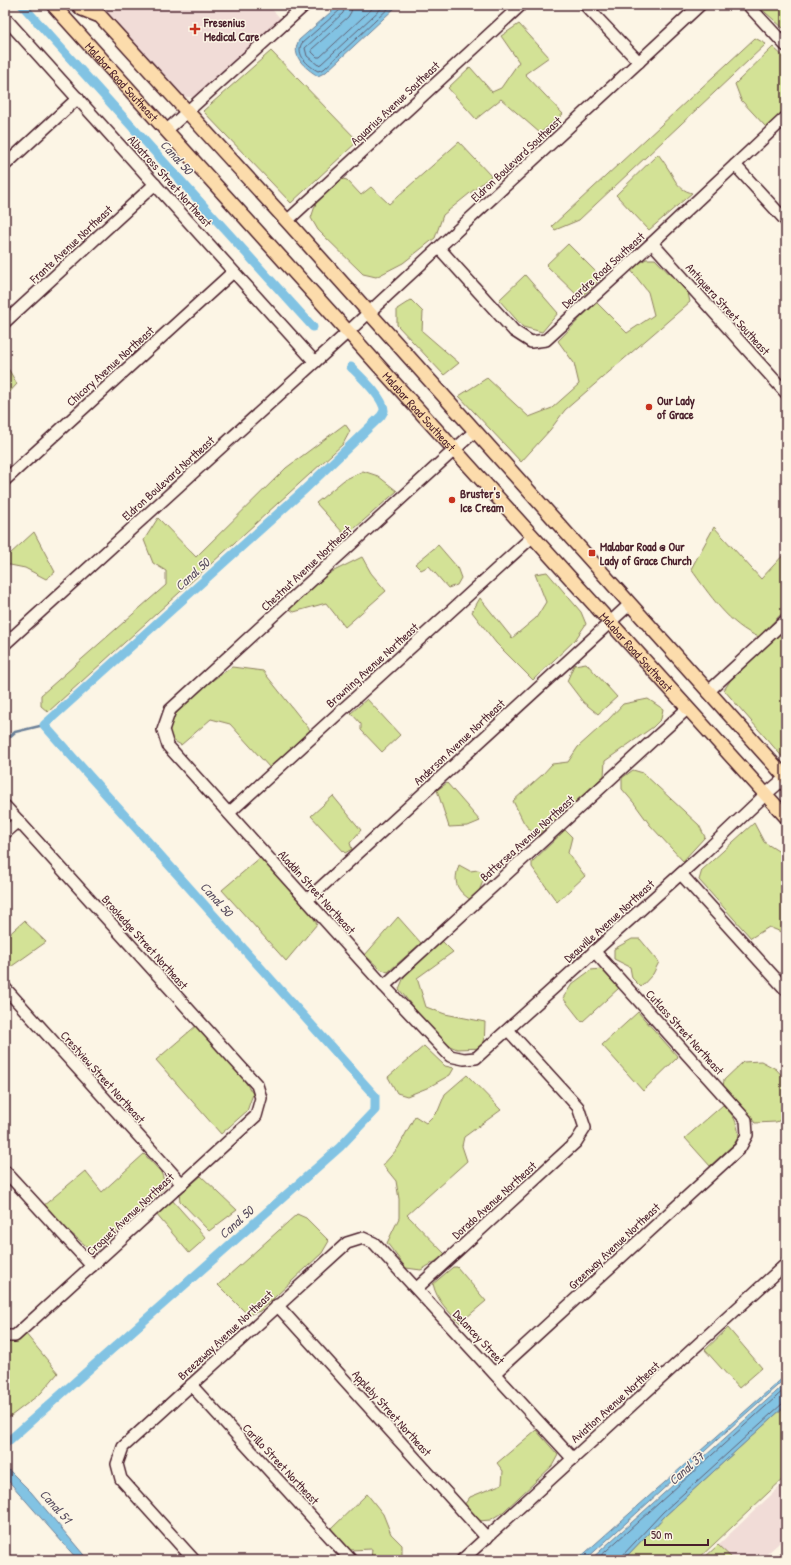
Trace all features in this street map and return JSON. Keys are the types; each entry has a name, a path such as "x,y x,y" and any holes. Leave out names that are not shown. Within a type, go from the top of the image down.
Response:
{"main road":[{"name":"Malabar Road Southeast","path":"53,5 349,331 532,537 610,621 786,817"},
{"path":"78,5 82,9 100,16"},
{"path":"90,5 287,221 786,777"}],"street":[{"path":"167,130 305,5"},
{"name":"Aquarius Avenue Southeast","path":"287,221 521,5"},
{"path":"585,5 639,62"},
{"name":"Eldron Boulevard Southeast","path":"349,331 700,5"},
{"path":"748,5 786,46"},
{"name":"Albatross Street Northeast","path":"5,18 315,362"},
{"path":"5,165 78,98"},
{"name":"Decordre Road Southeast","path":"438,248 514,331 531,342 546,340 786,117"},
{"path":"735,165 786,220"},
{"name":"Frante Avenue Northeast","path":"5,322 155,184"},
{"name":"Antiquera Street Southeast","path":"652,243 786,392"},
{"name":"Chicory Avenue Northeast","path":"5,480 233,272"},
{"name":"Eldron Boulevard Northeast","path":"5,644 349,331"},
{"name":"Chestnut Avenue Northeast","path":"163,730 170,710 474,431"},
{"name":"Browning Avenue Northeast","path":"229,813 532,537"},
{"name":"Anderson Avenue Northeast","path":"307,900 630,604"},
{"path":"709,691 786,620"},
{"name":"Battersea Avenue Northeast","path":"384,986 688,708"},
{"name":"Aladdin Street Northeast","path":"163,730 168,746 384,986 450,1056 464,1059"},
{"name":"Deauville Avenue Northeast","path":"464,1059 476,1058 508,1030 786,777"},
{"name":"Brookedge Street Northeast","path":"5,806 257,1085 261,1098"},
{"path":"5,833 18,821"},
{"path":"681,874 786,990"},
{"name":"Cutlass Street Northeast","path":"594,951 746,1120 747,1135"},
{"name":"Crestview Street Northeast","path":"5,988 182,1184"},
{"name":"Dorado Avenue Northeast","path":"417,1288 576,1142 585,1128 578,1107 508,1030"},
{"name":"Croquet Avenue Northeast","path":"5,1336 15,1336 256,1116 261,1098"},
{"name":"Greenway Avenue Northeast","path":"495,1373 740,1148 747,1135"},
{"path":"5,1171 92,1266"},
{"name":"Delancey Street","path":"363,1238 374,1243 417,1288 573,1459"},
{"name":"Breezeway Avenue Northeast","path":"194,1560 121,1479 117,1464 124,1447 277,1305 347,1243 363,1238"},
{"name":"Aviation Avenue Northeast","path":"462,1560 786,1264"},
{"name":"Appleby Street Northeast","path":"277,1305 487,1538"},
{"name":"Carillo Street Northeast","path":"191,1385 352,1560"}],"shaded area":[{"path":"94,5 268,5 282,20 198,97 179,97"},
{"path":"786,1481 786,1537 760,1560 734,1560 718,1545"}],"green space":[{"path":"757,5 786,5 786,26 783,28"},
{"path":"519,24 549,57 525,74 563,114 540,133 501,99 476,119 448,88 470,67 492,92 501,88 519,62 501,36"},
{"path":"755,38 766,44 579,220 555,230 552,226"},
{"path":"773,47 786,59 786,109 766,127 741,100 735,84"},
{"path":"271,51 358,141 291,203 203,111"},
{"path":"459,142 491,176 443,215 435,238 403,263 376,277 363,274 318,230 311,218 318,197 343,179 347,180 361,195 371,187 389,204"},
{"path":"658,154 665,163 676,183 682,189 692,193 649,230 616,195"},
{"path":"568,244 602,278 580,298 546,265"},
{"path":"646,259 655,259 688,293 690,302 565,410 550,430 521,462 459,396 487,378 529,417 552,408 579,384 574,363 558,341 596,302 627,333 654,315 648,292 630,269"},
{"path":"525,275 558,313 542,332 523,327 499,300"},
{"path":"411,300 423,312 422,331 459,363 444,375 397,325 397,309"},
{"path":"5,366 17,384 5,397"},
{"path":"345,424 350,431 343,444 48,712 41,706 41,695 166,585 166,571 153,563 144,540 158,518 196,557 286,468"},
{"path":"363,471 378,476 397,491 346,536 316,503 344,480"},
{"path":"714,527 761,579 786,552 786,609 759,637 748,632 729,617 713,599 691,569"},
{"path":"34,532 55,572 46,579 25,568 5,564 5,550 10,554"},
{"path":"438,545 457,567 461,578 457,585 448,588 429,566 421,570 415,564"},
{"path":"362,557 371,573 386,591 345,627 326,603 294,612 288,608 330,573"},
{"path":"547,572 581,612 586,624 575,640 533,680 496,643 472,612 480,598 512,638 536,618 546,602 535,574"},
{"path":"786,626 786,761 724,690 730,681"},
{"path":"586,663 617,697 598,714 583,702 567,681 574,665"},
{"path":"232,667 263,671 310,730 270,768 230,724 211,719 181,745 171,739 169,729 178,712 195,694"},
{"path":"367,699 400,735 382,752 361,730 361,724 351,713"},
{"path":"648,699 663,709 661,719 653,727 605,761 604,776 536,837 524,823 513,801 552,764 568,762 578,747 608,720 623,704"},
{"path":"633,770 643,773 699,825 705,837 683,861 650,825 622,789 622,778"},
{"path":"447,783 480,821 468,826 449,827 437,790"},
{"path":"333,796 361,830 350,843 352,849 345,853 311,816"},
{"path":"754,823 764,842 786,856 786,934 769,927 751,938 699,880 702,870"},
{"path":"565,830 572,837 568,853 585,876 557,902 532,867 532,862"},
{"path":"261,857 310,912 317,924 286,961 222,890"},
{"path":"459,865 470,871 478,870 486,874 479,891 471,900 462,893 457,885 456,876"},
{"path":"398,917 421,943 388,972 380,969 365,955"},
{"path":"24,921 46,942 5,971 5,938"},
{"path":"632,939 640,939 659,962 653,974 641,987 632,978 630,967 614,959 614,949"},
{"path":"441,940 453,952 417,978 426,1007 445,1014 485,1022 484,1048 457,1049 440,1042 399,989 406,972"},
{"path":"601,969 619,988 582,1022 563,998 572,984 591,970"},
{"path":"638,1012 678,1057 643,1091 602,1045"},
{"path":"197,1025 244,1080 253,1094 247,1111 221,1134 156,1060"},
{"path":"424,1046 445,1066 454,1068 450,1075 427,1088 407,1096 397,1093 388,1077"},
{"path":"761,1061 776,1069 786,1080 786,1118 776,1122 755,1123 723,1086 724,1080 743,1062"},
{"path":"467,1075 501,1110 464,1137 462,1146 467,1161 407,1215 446,1255 421,1270 406,1268 387,1243 399,1218 399,1199 396,1181 383,1165 398,1148 415,1116 426,1123 438,1111 445,1094"},
{"path":"723,1105 734,1119 739,1136 734,1144 710,1166 685,1138"},
{"path":"144,1154 161,1172 166,1186 98,1249 91,1250 43,1206 85,1171 102,1192"},
{"path":"201,1176 237,1210 209,1231 180,1201 179,1195"},
{"path":"172,1200 206,1238 189,1253 156,1214"},
{"path":"297,1214 306,1218 329,1241 322,1253 260,1311 248,1315 218,1285"},
{"path":"453,1267 457,1267 486,1301 460,1323 440,1301 433,1284"},
{"path":"728,1328 762,1368 739,1388 705,1350"},
{"path":"25,1333 58,1373 41,1393 7,1419 5,1418 5,1342"},
{"path":"786,1405 786,1476 697,1560 623,1560 666,1515"},
{"path":"536,1430 558,1455 552,1466 503,1512 490,1520 479,1521 464,1505 470,1497 502,1484 503,1471 497,1463"},
{"path":"367,1494 383,1514 391,1534 402,1545 402,1560 371,1560 372,1549 351,1550 331,1529"},
{"path":"718,1545 734,1560 702,1560"}],"water":[{"path":"339,5 398,5 326,72 318,76 300,61 296,51 297,46 299,40"},
{"path":"786,1375 786,1378 585,1560 577,1560"},
{"path":"786,1383 786,1405 666,1515 623,1560 590,1560"},
{"path":"5,1466 31,1492 88,1560 77,1559 5,1477"}],"waterway":[{"name":"Canal 50","path":"22,5 313,327"},
{"name":"Canal 50","path":"5,1444 340,1147 375,1110 375,1096 44,725 303,491 381,416 384,411 380,400 351,367"},
{"path":"5,741 15,732 44,725"}],"place":[{"name":"Fresenius Medical Care","path":"195,29"},
{"name":"Our Lady of Grace","path":"649,407"},
{"name":"Bruster's Ice Cream","path":"452,500"},
{"name":"Malabar Road @ Our Lady of Grace Church","path":"592,553"}],"water label":[{"name":"Canal 37","path":"686,1468"},
{"name":"Canal 51","path":"56,1506"}]}
